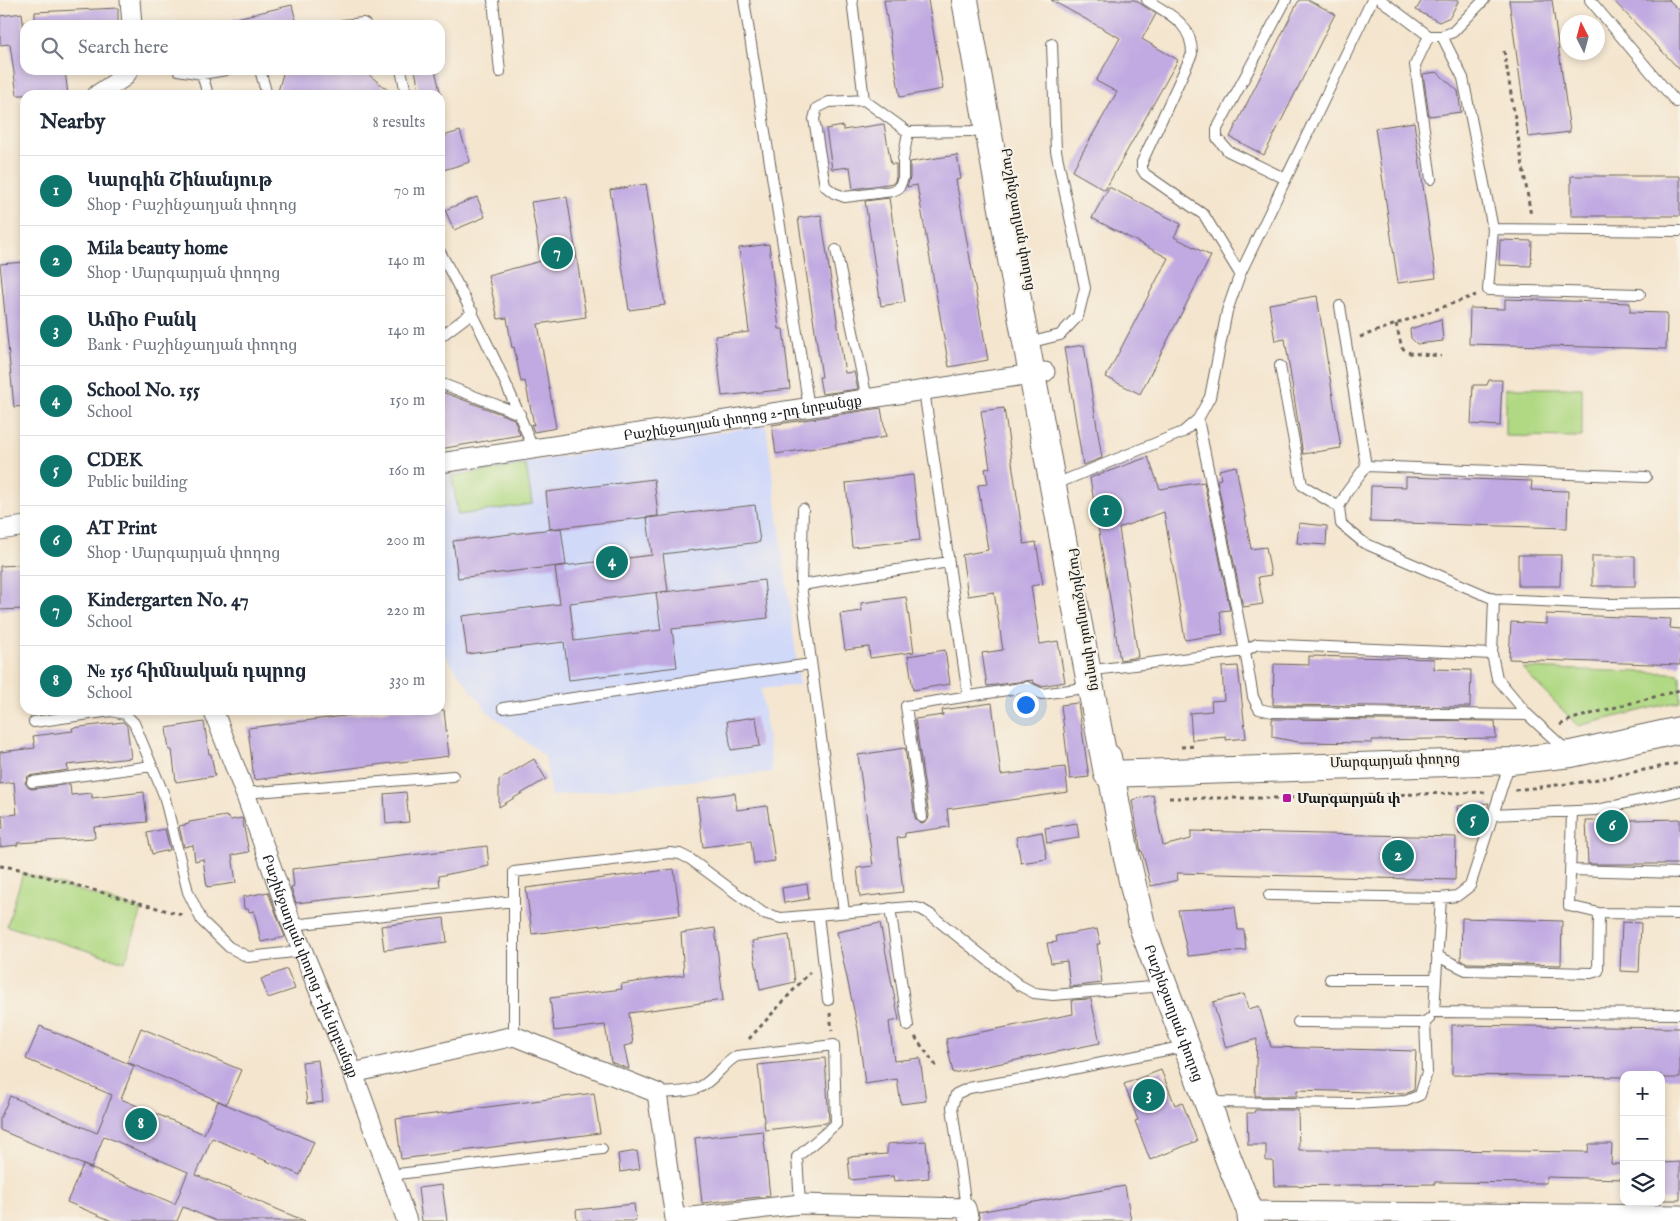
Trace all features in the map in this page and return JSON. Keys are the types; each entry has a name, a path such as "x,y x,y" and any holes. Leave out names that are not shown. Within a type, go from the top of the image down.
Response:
{"main road":[{"name":"Բաշինջաղյան փողոց","path":"965,0 988,128 1063,481 1092,679"},
{"name":"Բաշինջաղյան փողոց","path":"981,0 1040,340 1039,373 1108,772 1126,854 1143,929 1250,1216"},
{"name":"Մարգարյան փողոց","path":"1511,758 1566,750 1680,725"},
{"name":"Մարգարյան փողոց","path":"1108,772 1511,758 1571,754 1680,730"}],"street":[{"path":"130,0 132,20"},
{"path":"104,90 125,75"},
{"name":"Բաշինջաղյան փողոց 2-րդ նրբանցք","path":"445,462 1039,373"},
{"path":"0,530 20,527"},
{"name":"Բաշինջաղյան փողոց 1-ին նրբանցք","path":"215,715 292,925 352,1073 407,1221"},
{"path":"352,1073 514,1036 657,1093 675,1220 800,1204 967,1215"},
{"path":"1250,1216 1680,1215"}],"lane":[{"path":"493,0 500,72"},
{"path":"744,0 809,408"},
{"path":"852,0 864,100"},
{"path":"1147,0 1184,26 1192,44 1192,54 1142,162 1142,169 1145,174 1204,215 1240,274"},
{"path":"1286,0 1217,129 1217,138 1228,151 1286,179"},
{"path":"1063,481 1183,432 1198,418 1210,397 1227,311 1240,274 1372,0"},
{"path":"1381,0 1429,36 1442,36 1453,32 1484,0"},
{"path":"1590,0 1676,102"},
{"path":"1429,36 1415,65 1431,179"},
{"path":"1442,36 1462,78 1494,229 1488,290 1640,294"},
{"path":"1040,340 1060,334 1078,316 1084,288 1056,151 1052,44"},
{"path":"202,75 207,90"},
{"path":"261,75 266,90"},
{"path":"401,75 405,90"},
{"path":"908,132 903,160 903,178 899,188 893,191 845,197 834,193 825,186 814,119 817,108 829,102 864,100 908,132 972,131 988,128"},
{"path":"1494,229 1680,231"},
{"path":"836,250 867,399"},
{"path":"445,261 473,312 520,414 533,449"},
{"path":"1340,306 1366,466 1339,506 1341,524 1364,543 1494,599 1607,604 1680,604"},
{"path":"445,333 473,312"},
{"path":"1280,366 1302,485 1339,506"},
{"path":"445,385 520,414"},
{"path":"924,390 968,696"},
{"path":"1198,418 1253,697 1259,709 1273,712 1528,714"},
{"path":"1366,466 1646,477"},
{"path":"803,509 801,586 844,912"},
{"path":"801,586 949,562"},
{"path":"1494,599 1492,654 1497,678 1528,714 1566,750"},
{"path":"922,817 906,706 1027,687 1042,694 1092,679 1245,651 1257,644 1492,654"},
{"path":"503,708 811,664"},
{"path":"34,722 82,715"},
{"path":"127,715 134,722 164,795 188,892 202,920 228,947 248,957 304,951"},
{"path":"1269,895 1441,898 1457,896 1470,886 1511,758"},
{"path":"32,782 152,766"},
{"path":"245,793 453,776"},
{"path":"1493,815 1597,810 1680,791"},
{"path":"1572,812 1569,906 1599,913 1680,914"},
{"path":"514,1036 514,872 670,853 680,854 690,859 763,913 782,918 890,908 910,907 921,909 1019,985 1034,993 1053,995 1164,986"},
{"path":"1570,870 1680,873"},
{"path":"1298,1022 1419,1024 1425,1022 1434,1012 1441,898"},
{"path":"292,925 514,901"},
{"path":"890,908 908,1026"},
{"path":"1437,956 1466,970 1591,973 1598,971 1599,913"},
{"path":"818,915 828,1000"},
{"path":"1330,979 1435,980"},
{"path":"1434,1012 1680,1014"},
{"path":"1209,1102 1354,1104 1406,1101 1420,1095 1427,1072 1425,1022"},
{"path":"657,1093 694,1089 701,1086 731,1059 737,1056 834,1045 836,1124 798,1157 800,1204"},
{"path":"967,1215 952,1107 956,1094 969,1088 1187,1046"},
{"path":"390,1175 602,1149"}],"path":[{"path":"1504,52 1533,229"},
{"path":"1346,343 1488,290"},
{"path":"1396,324 1402,348 1410,353 1441,356"},
{"path":"1546,731 1572,719 1680,690"},
{"path":"1180,747 1198,746"},
{"path":"1169,798 1287,798 1502,791 1583,782 1680,763"},
{"path":"0,866 15,868 202,920"},
{"path":"750,1038 805,978"},
{"path":"828,1000 834,1045"},
{"path":"908,1026 936,1067"}],"shaded area":[{"path":"766,425 800,685 761,689 772,772 551,796 545,756 487,711 445,656 445,474"}],"green space":[{"path":"1506,388 1582,388 1582,437 1506,436"},
{"path":"526,465 532,504 458,515 452,476"},
{"path":"1522,668 1673,673 1680,675 1680,701 1578,726"},
{"path":"23,873 142,910 125,962 7,926"}],"building":[{"path":"884,0 928,0 943,89 900,97"},
{"path":"1051,0 1135,0 1156,14 1142,39 1178,60 1105,190 1072,171 1117,92 1096,81 1120,38"},
{"path":"1299,0 1308,0 1335,14 1264,155 1230,137"},
{"path":"1422,0 1459,0 1450,17 1439,22 1416,10"},
{"path":"1509,0 1552,0 1570,132 1528,137"},
{"path":"1613,0 1669,0 1680,11 1680,70"},
{"path":"292,5 296,20 232,20"},
{"path":"118,8 118,20 35,20 35,12"},
{"path":"22,13 23,20 20,20 20,75 66,75 67,90 20,90 20,95 17,95 10,44 0,45 0,16"},
{"path":"1437,72 1458,91 1461,112 1429,116 1423,74"},
{"path":"283,75 369,75 388,90 278,90"},
{"path":"416,75 436,75 440,90 419,90"},
{"path":"1414,122 1436,278 1398,283 1375,128"},
{"path":"884,124 891,164 896,164 894,183 853,189 850,167 832,169 826,129 843,126 843,130"},
{"path":"460,131 470,162 445,170 445,136"},
{"path":"957,155 961,179 956,180 988,360 949,367 917,185 907,187 910,178 910,162"},
{"path":"1571,176 1680,176 1680,216 1571,216"},
{"path":"646,184 665,305 629,310 610,190"},
{"path":"1109,187 1181,224 1174,237 1211,256 1140,394 1106,377 1168,258 1092,218"},
{"path":"477,197 485,217 454,230 445,210"},
{"path":"567,197 586,317 538,324 556,428 534,432 531,424 534,425 525,381 521,382 514,347 512,348 507,318 498,319 488,275 541,261 531,202"},
{"path":"889,198 905,302 881,306 865,201"},
{"path":"821,215 845,373 854,372 858,389 822,394 819,377 822,377 798,218"},
{"path":"1500,240 1532,241 1531,266 1499,265"},
{"path":"769,244 779,329 783,329 790,389 722,396 715,336 749,332 739,248"},
{"path":"20,262 20,406 14,407 0,264"},
{"path":"1317,296 1341,448 1303,454 1285,339 1275,341 1269,304"},
{"path":"1505,299 1630,303 1630,312 1667,313 1666,349 1469,344 1470,308 1505,309"},
{"path":"1441,319 1443,341 1417,344 1411,338 1410,329"},
{"path":"1084,345 1102,458 1083,465 1064,348"},
{"path":"1489,380 1502,380 1500,426 1471,424 1473,385 1487,385"},
{"path":"445,393 514,419 520,435 445,448"},
{"path":"881,408 886,437 776,454 772,425"},
{"path":"1004,408 1024,544 1036,542 1043,584 1031,586 1040,644 1058,641 1065,682 1041,686 1034,683 1033,680 987,686 982,653 1003,650 994,592 968,596 962,555 988,550 978,485 988,484 985,469 990,468 981,411"},
{"path":"1148,457 1160,489 1204,482 1230,610 1220,611 1223,634 1185,640 1164,512 1119,528 1138,657 1120,660 1090,478"},
{"path":"1236,466 1251,549 1266,547 1271,575 1258,577 1263,604 1243,607 1217,480 1221,479 1219,470"},
{"path":"913,475 920,540 852,547 846,483"},
{"path":"1406,477 1532,481 1531,490 1568,491 1567,528 1370,522 1371,486 1406,487"},
{"path":"654,479 658,516 550,529 546,492"},
{"path":"755,505 760,542 663,554 668,591 570,603 574,641 661,630 656,593 764,580 768,618 672,629 677,667 569,680 564,642 467,654 462,616 560,604 555,567 652,555 647,518"},
{"path":"1299,523 1327,526 1326,545 1297,543"},
{"path":"561,528 566,565 458,578 453,541"},
{"path":"1518,555 1561,555 1560,586 1518,586"},
{"path":"1592,556 1635,556 1635,586 1592,586"},
{"path":"20,565 20,609 0,610 0,566"},
{"path":"906,597 914,652 870,658 869,647 845,650 840,614 862,611 861,603"},
{"path":"1546,614 1671,619 1670,628 1680,629 1680,665 1509,659 1511,622 1546,624"},
{"path":"945,650 950,684 913,690 908,656"},
{"path":"1309,656 1434,659 1434,669 1471,670 1470,707 1273,705 1274,664 1309,665"},
{"path":"1238,666 1246,738 1226,740 1226,737 1192,740 1190,713 1212,711 1211,701 1224,700 1222,667"},
{"path":"992,703 1001,775 1065,767 1068,792 947,809 949,827 905,833 905,837 897,838 903,892 860,897 857,868 873,866 858,755 905,748 915,818 919,823 923,824 928,820 929,816 915,719 943,715 942,710"},
{"path":"1078,703 1089,777 1070,779 1061,705"},
{"path":"352,715 445,715 449,756 254,780 248,728"},
{"path":"756,717 760,746 731,750 727,721"},
{"path":"1272,719 1495,721 1496,738 1372,740 1372,743 1298,742 1272,737"},
{"path":"123,722 127,726 131,758 67,765 68,770 28,776 25,783 32,789 70,784 71,795 92,793 92,798 144,792 147,822 94,827 95,838 17,843 18,845 0,847 0,829 3,828 2,816 17,814 14,782 0,784 0,752 35,748 33,736 73,731 72,728"},
{"path":"204,722 215,776 176,782 172,750 169,750 166,728"},
{"path":"534,759 546,779 499,807 499,780"},
{"path":"406,792 409,822 386,824 384,794"},
{"path":"735,793 737,810 767,806 775,861 754,864 751,841 703,847 697,798"},
{"path":"1153,795 1163,846 1191,839 1191,831 1456,837 1455,880 1177,873 1178,880 1151,886 1141,852 1132,800"},
{"path":"1489,803 1479,835 1459,834 1457,806"},
{"path":"226,816 231,820 242,818 249,852 232,855 236,883 207,887 203,859 195,861 193,845 184,847 179,826 189,824 189,822"},
{"path":"1680,819 1680,864 1588,864 1586,821"},
{"path":"1077,823 1079,838 1047,843 1045,828"},
{"path":"165,829 170,850 152,854 147,833"},
{"path":"1042,832 1047,859 1021,863 1016,837"},
{"path":"487,846 489,866 439,876 440,887 296,903 291,888 294,887 292,869"},
{"path":"674,869 680,915 532,934 526,888"},
{"path":"807,884 809,899 784,903 782,888"},
{"path":"268,892 285,937 261,942 254,911 249,912 248,909 244,909 243,897"},
{"path":"1235,907 1238,930 1244,930 1246,950 1188,956 1178,910"},
{"path":"444,918 447,942 384,950 381,926"},
{"path":"1462,918 1562,921 1561,965 1468,963 1461,960"},
{"path":"1622,922 1641,923 1639,972 1620,971"},
{"path":"880,923 899,1020 889,1022 894,1061 920,1058 926,1101 901,1104 897,1079 865,1084 858,1029 837,932"},
{"path":"715,928 723,1000 629,1013 633,1044 624,1046 629,1069 611,1062 605,1025 554,1031 550,998 622,989 621,984 684,975 681,933"},
{"path":"1097,929 1100,944 1097,944 1102,983 1070,987 1067,961 1051,963 1047,943 1057,942 1056,936"},
{"path":"789,935 795,982 760,990 752,941"},
{"path":"287,969 295,989 268,998 261,979"},
{"path":"1244,994 1248,1009 1259,1006 1271,1047 1416,1051 1414,1090 1407,1093 1297,1090 1297,1096 1255,1096 1257,1039 1226,1048 1213,1002"},
{"path":"1091,999 1100,1043 953,1073 946,1039 1073,1014 1072,1000"},
{"path":"1452,1025 1680,1028 1680,1078 1665,1078 1665,1071 1620,1071 1620,1077 1452,1075"},
{"path":"40,1026 134,1066 121,1099 204,1134 218,1101 314,1142 300,1175 212,1138 196,1175 305,1221 216,1221 183,1207 177,1221 112,1221 67,1202 83,1165 175,1204 188,1172 104,1136 91,1168 0,1130 0,1119 10,1096 97,1133 112,1095 26,1059"},
{"path":"141,1028 241,1070 226,1104 127,1062"},
{"path":"825,1058 829,1121 826,1123 765,1130 758,1065"},
{"path":"318,1060 323,1102 307,1104 302,1062"},
{"path":"1161,1070 1175,1105 1182,1102 1197,1141 1150,1160 1135,1121 1138,1120 1124,1084"},
{"path":"594,1093 600,1133 401,1159 396,1119"},
{"path":"1255,1110 1298,1110 1299,1150 1588,1152 1589,1144 1612,1144 1611,1164 1620,1164 1620,1179 1546,1177 1546,1183 1435,1182 1435,1184 1274,1186 1273,1161 1266,1161 1266,1145 1248,1145 1247,1113 1254,1113"},
{"path":"763,1131 770,1196 702,1203 695,1138"},
{"path":"926,1141 929,1178 894,1181 893,1176 850,1180 848,1157 887,1154 887,1144"},
{"path":"637,1151 640,1169 620,1172 618,1154"},
{"path":"1680,1162 1680,1200 1665,1200 1665,1163"},
{"path":"442,1185 447,1221 422,1221 418,1188"},
{"path":"1125,1186 1131,1221 980,1221 978,1212"},
{"path":"634,1204 636,1221 577,1221 576,1210"}],"place":[{"name":"Kindergarten No. 47","path":"557,253"},
{"name":"Կարգին Շինանյութ","path":"1106,511"},
{"name":"School No. 155","path":"612,562"},
{"name":"Մարգարյան փ","path":"1287,798"},
{"name":"CDEK","path":"1473,820"},
{"name":"AT Print","path":"1612,826"},
{"name":"Mila beauty home","path":"1398,856"},
{"name":"Ամիօ Բանկ","path":"1149,1095"},
{"name":"№ 156 հիմնական դպրոց","path":"141,1124"}]}
